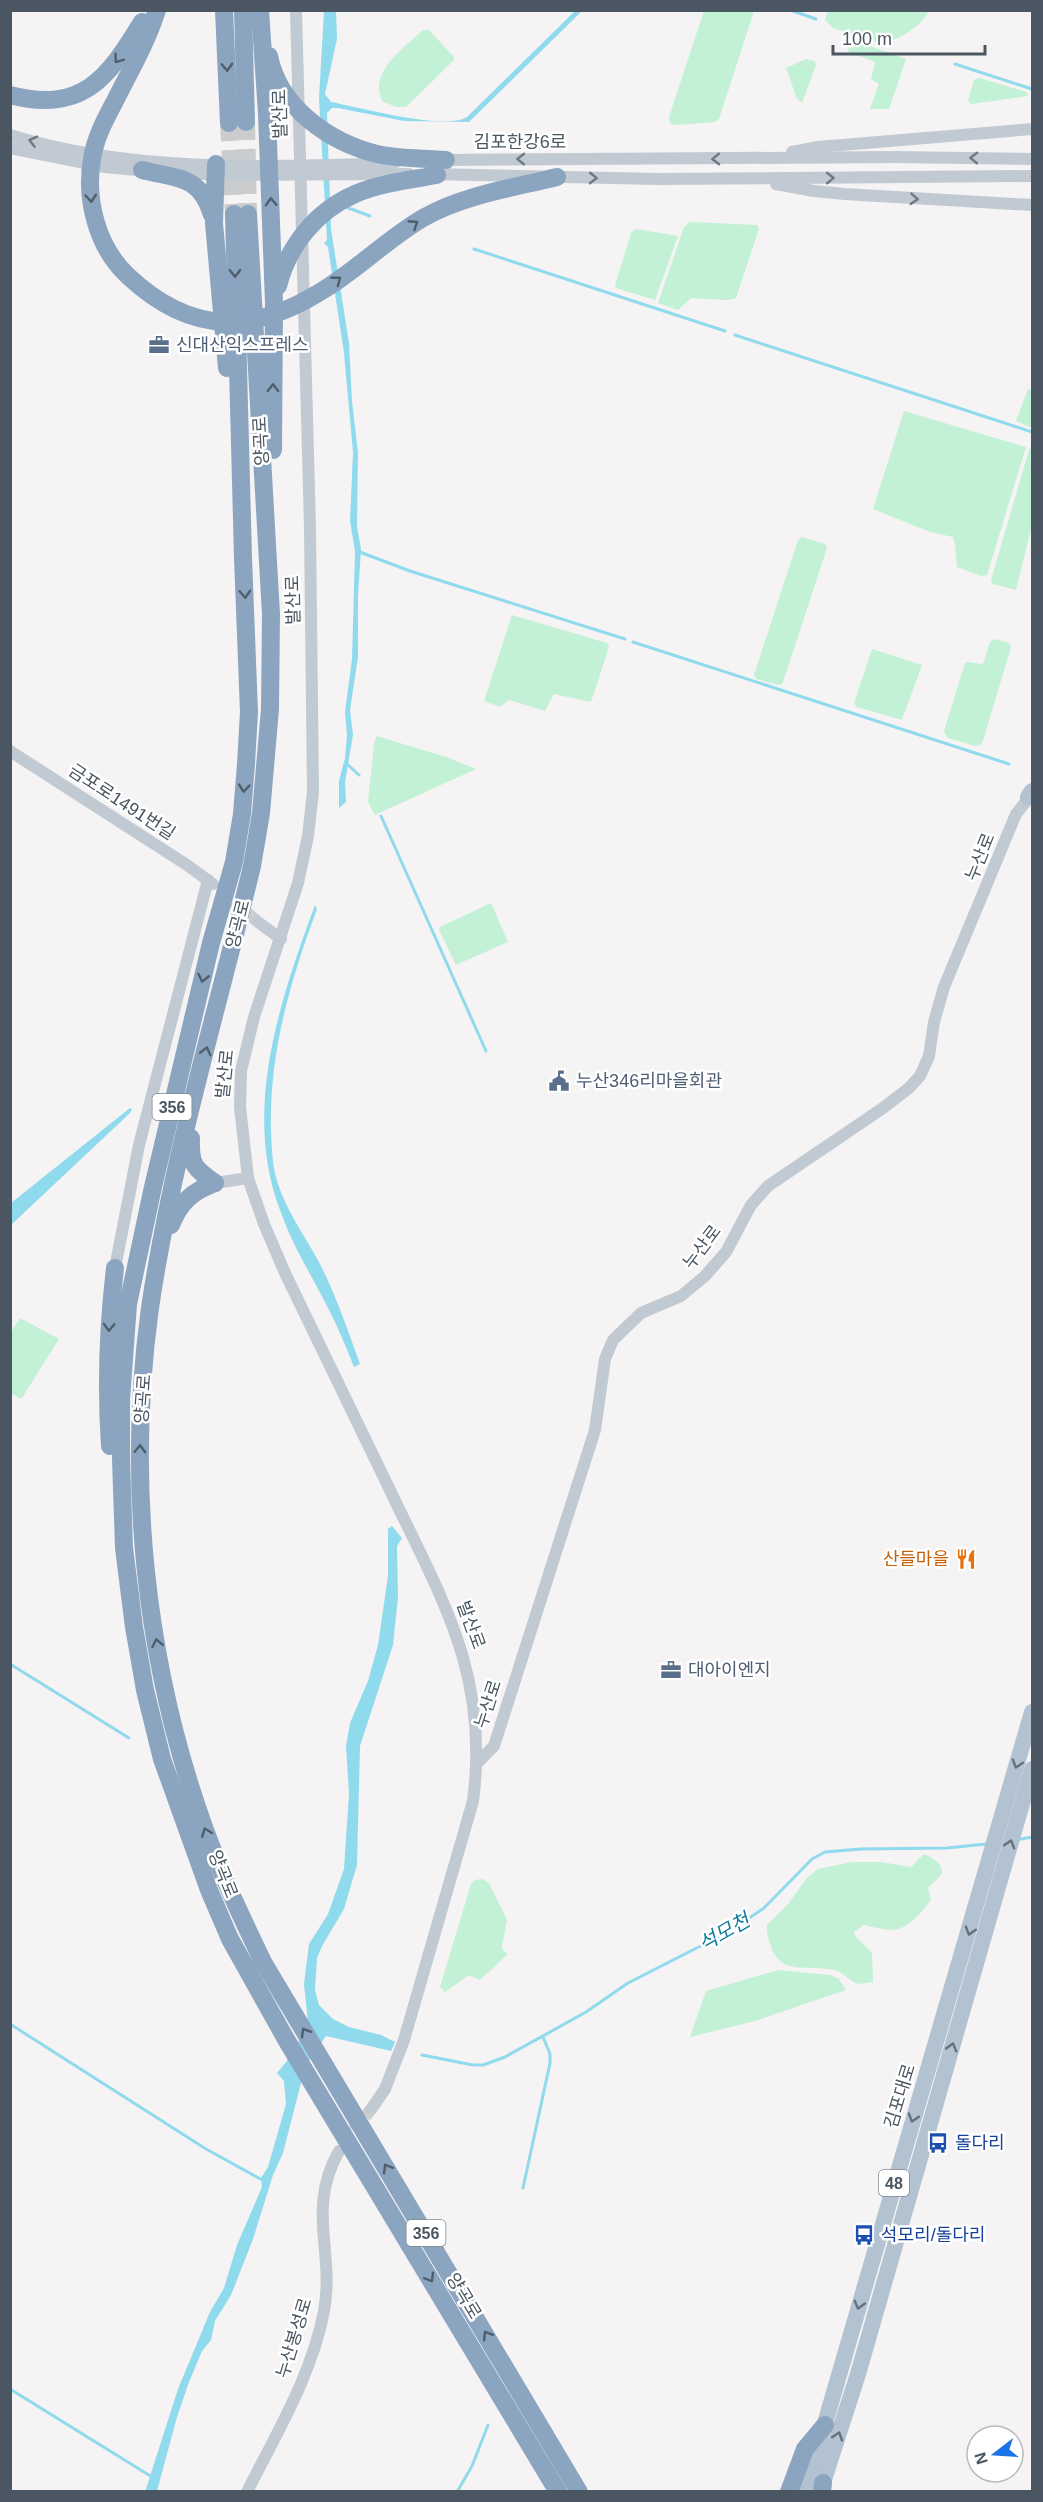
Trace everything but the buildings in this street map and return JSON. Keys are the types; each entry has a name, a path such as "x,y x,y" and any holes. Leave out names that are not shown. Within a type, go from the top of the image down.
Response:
{"highway":[{"path":"10,95 32,101 53,101 74,96 92,86 111,68 150,10"},
{"path":"157,10 96,142 90,183 91,206 98,229 109,252 121,269 163,305 183,314 210,321 238,323 261,319 301,304 330,286 366,257 425,217 456,203 557,177"},
{"path":"224,10 238,122 243,10"},
{"path":"260,14 270,64 295,106 325,133 378,154 441,167"},
{"path":"260,14 274,169 271,614"},
{"path":"274,303 281,276 297,241 329,209 355,194 441,167"},
{"path":"141,170 198,186 209,204 214,223"},
{"path":"216,170 214,223 243,558"},
{"name":"양곡로","path":"558,2492 324,2102 230,1939 209,1890 162,1759 143,1680 124,1548 121,1400 125,1334 132,1277 211,943 234,862 242,814 249,712 243,558 241,214 271,614 270,709 261,813 252,866 197,1085 160,1251 150,1310 140,1458 141,1520 153,1626 182,1758 204,1826 230,1893 263,1962 579,2492"},
{"path":"197,1085 191,1155 198,1171 215,1183"},
{"path":"160,1251 177,1210 186,1198 201,1188 215,1183"},
{"path":"115,1268 110,1322 108,1419 112,1474 124,1548"},
{"path":"484,2368 530,2455 542,2492"},
{"path":"517,2385 589,2492"},
{"path":"789,2492 805,2449 825,2426"}],"main road":[{"name":"김포대로","path":"821,2489 858,2374 920,2161 993,1877 1002,1815 1032,1712"},
{"name":"김포대로","path":"805,2492 902,2156 993,1877 1020,1810 1032,1769"},
{"path":"902,2156 920,2161"}],"street":[{"name":"발산로","path":"296,10 314,751 308,836 298,883 254,1017 241,1071 240,1107 248,1178 278,1257 430,1569 451,1618 464,1654 470,1681 477,1762 473,1801 404,2040 385,2089 372,2108"},
{"path":"755,158 818,147 1032,129"},
{"name":"김포한강6로","path":"10,135 99,155 216,170"},
{"name":"김포한강6로","path":"10,148 105,167 141,170 346,169 755,158 1032,159"},
{"name":"김포한강6로","path":"346,169 441,167 557,177 752,179 1032,176"},
{"path":"752,179 835,194 1032,205"},
{"name":"금포로1491번길","path":"10,751 211,883 139,1145 115,1268"},
{"name":"누산로","path":"477,1762 494,1746 595,1430 605,1359 613,1340 641,1313 681,1296 705,1276 726,1252 751,1204 768,1186 883,1108 909,1088 920,1076 927,1061 934,1022 944,987 1016,814 1031,795"},
{"path":"258,922 281,939"},
{"path":"215,1183 248,1178"},
{"name":"누산봉성로","path":"247,2492 297,2391 324,2313 327,2273 322,2199 328,2172 339,2151"}],"green space":[{"path":"704,11 754,11 719,119 715,122 675,125 670,123 669,117"},
{"path":"828,11 929,11 921,22 908,32 881,43 833,28 825,20"},
{"path":"428,29 454,57 454,60 406,107 396,107 382,101 379,90 384,70 398,53 422,31"},
{"path":"853,40 906,59 889,109 870,109 879,84 871,79 875,62 848,52 850,41"},
{"path":"806,59 815,61 816,65 802,103 797,99 786,68"},
{"path":"979,78 1027,92 1028,96 971,104 968,100 974,80"},
{"path":"690,222 757,225 759,229 736,298 728,300 691,298 678,310 658,303 684,227"},
{"path":"636,229 678,236 655,300 615,286 631,233"},
{"path":"1028,389 1032,390 1032,428 1016,421"},
{"path":"904,411 1026,447 987,575 981,576 957,567 953,537 930,532 873,509"},
{"path":"1032,446 1032,525 1016,590 993,584 991,580"},
{"path":"802,537 825,544 827,548 784,679 782,684 778,685 756,679 754,675 798,540"},
{"path":"512,615 607,643 609,647 591,702 554,694 545,711 509,700 500,707 484,701"},
{"path":"994,639 1009,643 1011,647 983,741 980,745 975,746 948,738 944,731 965,663 983,664 990,642"},
{"path":"872,649 922,665 902,720 857,707 854,703"},
{"path":"377,736 446,757 476,769 375,815 368,802 374,743"},
{"path":"491,903 508,942 456,965 439,930 440,927"},
{"path":"20,1318 59,1339 22,1398 11,1393 11,1332"},
{"path":"924,1854 934,1859 942,1870 942,1874 928,1888 931,1899 925,1908 910,1923 899,1929 886,1930 864,1925 854,1932 872,1953 873,1982 858,1984 834,1970 788,1965 780,1961 775,1954 768,1937 767,1925 789,1903 806,1879 818,1869 852,1862 881,1862 911,1867"},
{"path":"482,1879 489,1883 507,1920 502,1946 508,1954 480,1980 469,1975 445,1992 440,1987 471,1884 475,1880"},
{"path":"778,1970 830,1975 839,1979 846,1990 755,2021 690,2037 706,1991"}],"water":[{"path":"324,11 336,11 337,39 325,94 331,102 401,117 456,121 467,117 575,11 582,11 469,122 404,121 338,108 332,108 327,113 331,229 349,343 358,453 357,527 361,549 358,657 350,710 353,735 345,782 346,802 339,808 339,781 345,758 347,735 345,712 352,659 355,551 350,521 353,452 344,353 328,247 324,243 327,240 319,98"},
{"path":"315,905 317,909 290,991 278,1046 271,1102 272,1156 277,1181 286,1204 321,1266 342,1315 360,1364 354,1367 335,1322 296,1248 280,1210 269,1172 265,1134 265,1095 270,1056 289,979"},
{"path":"130,1108 132,1109 130,1113 11,1225 11,1203"},
{"path":"392,1526 402,1538 397,1546 398,1597 393,1645 360,1746 357,1865 344,1909 317,1958 315,1990 319,2005 333,2019 349,2027 381,2035 395,2042 391,2051 326,2036 309,2061 283,2153 273,2175 253,2239 231,2295 215,2321 211,2340 202,2351 189,2382 157,2491 145,2492 178,2389 210,2312 224,2288 237,2245 262,2187 261,2178 268,2167 286,2104 284,2081 277,2073 291,2056 308,2023 304,1984 309,1944 328,1914 344,1869 349,1794 346,1746 350,1723 368,1681 378,1645 388,1576 388,1529"}],"waterway":[{"path":"790,10 816,19"},
{"path":"955,64 1032,89"},
{"path":"346,207 370,216"},
{"path":"474,249 725,331"},
{"path":"735,335 1032,432"},
{"path":"357,551 410,571 625,639"},
{"path":"633,642 1009,764"},
{"path":"347,764 359,775"},
{"path":"381,816 486,1051"},
{"path":"10,1664 129,1738"},
{"name":"석모천","path":"1016,1840 1032,1837"},
{"name":"석모천","path":"422,2055 473,2065 483,2065 505,2057 586,2012 628,1983 730,1931 764,1908 812,1859 825,1852 861,1849 947,1848 986,1844"},
{"path":"10,2024 206,2149 264,2181"},
{"path":"523,2188 550,2063 550,2054 543,2037"},
{"path":"10,2389 152,2477"},
{"path":"457,2492 472,2466 488,2425"}],"tunnel":[{"path":"246,122 248,214"},
{"path":"229,123 234,214"},
{"path":"220,890 258,922"},
{"path":"343,2145 372,2108"}],"place":[{"name":"신대산익스프레스","path":"159,345"},
{"name":"누산346리마을회관","path":"559,1081"},
{"name":"산들마을","path":"966,1559"},
{"name":"대아이엔지","path":"671,1670"},
{"name":"돌다리","path":"938,2143"},
{"name":"석모리/돌다리","path":"864,2235"}]}
